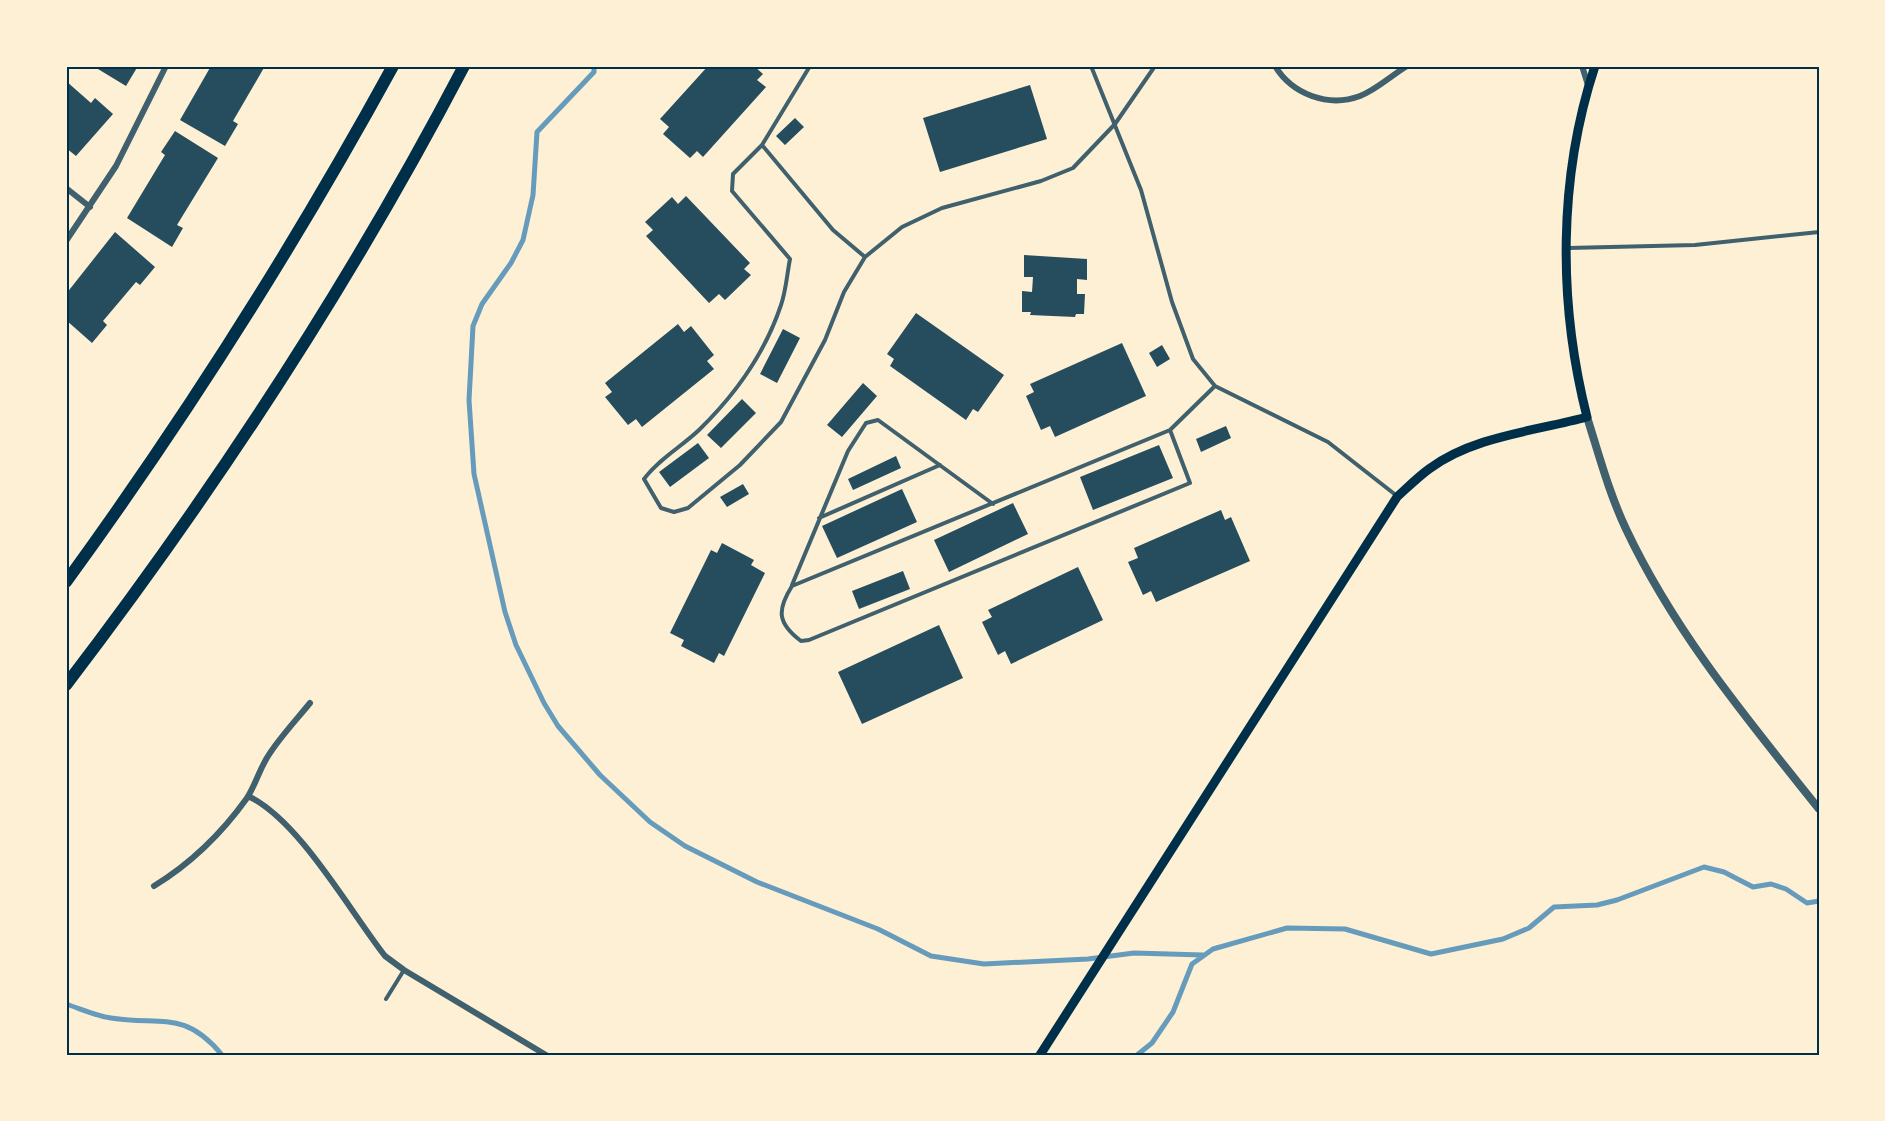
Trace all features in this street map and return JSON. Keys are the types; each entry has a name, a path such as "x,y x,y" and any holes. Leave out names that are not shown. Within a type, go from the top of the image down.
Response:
{"highway":[{"path":"66,582 165,443 221,359 310,215 393,66"},
{"path":"66,685 163,555 267,402 363,247 464,66"}],"main road":[{"path":"1040,1055 1397,496 1430,468 1455,454 1524,431 1587,417 1571,342 1567,284 1570,168 1588,86 1595,66"}],"street":[{"path":"66,241 116,166 166,66"},
{"path":"1277,67 1291,86 1330,101 1360,96 1407,66"},
{"path":"1582,66 1588,86"},
{"path":"66,188 90,207"},
{"path":"1587,417 1610,489 1626,528 1670,610 1727,693 1819,809"},
{"path":"154,886 176,872 199,852 248,796 259,768 310,703"},
{"path":"248,796 263,803 299,839 386,956 404,970 546,1055"}],"lane":[{"path":"810,66 762,145 733,174 732,191 790,259 782,304 748,375 717,413 685,444 655,465 644,479 661,507 674,512 688,508 740,465 781,422 825,340 844,292 865,257 902,227 942,208 1041,181 1072,168 1115,124 1155,66"},
{"path":"1091,66 1141,190 1172,302 1193,359 1215,386 1328,442 1397,496"},
{"path":"762,145 833,230 865,257"},
{"path":"1568,248 1695,245 1819,232"},
{"path":"792,586 1170,430 1215,386"},
{"path":"993,504 878,420 871,419 848,451 792,586 780,604 783,621 801,641 809,640 1190,483 1170,430"},
{"path":"819,518 940,465"},
{"path":"386,999 404,970"}],"building":[{"path":"93,66 138,66 126,86"},
{"path":"211,66 265,66 233,121 238,124 225,146 180,120"},
{"path":"708,66 754,66 763,74 757,80 766,87 703,157 697,151 690,158 663,134 669,127 660,119"},
{"path":"66,81 91,103 95,98 113,114 76,156 66,148"},
{"path":"1030,85 1047,139 940,172 923,118"},
{"path":"795,118 804,127 785,145 776,136"},
{"path":"175,131 218,158 177,225 183,228 172,247 127,218 165,155 161,152"},
{"path":"686,196 750,263 744,269 751,275 725,300 719,294 709,303 646,236 653,230 645,222 672,197 678,204"},
{"path":"115,232 155,267 140,285 136,282 103,321 107,325 92,343 66,320 66,294"},
{"path":"1024,255 1087,259 1087,280 1077,279 1077,294 1085,294 1084,314 1076,314 1075,317 1030,315 1031,312 1022,312 1022,291 1032,292 1033,277 1024,277"},
{"path":"916,313 1004,375 978,412 973,409 966,420 890,366 894,359 887,354"},
{"path":"678,324 684,332 691,326 714,355 707,361 714,369 642,427 636,419 628,425 605,397 612,392 605,383"},
{"path":"783,329 800,338 777,383 760,374"},
{"path":"1122,343 1146,396 1055,437 1050,426 1041,430 1026,396 1034,392 1030,384"},
{"path":"1162,345 1170,359 1157,367 1149,353"},
{"path":"863,383 877,396 842,437 827,425"},
{"path":"742,399 756,413 721,448 707,435"},
{"path":"1226,426 1231,438 1201,452 1196,439"},
{"path":"698,443 709,458 670,487 659,472"},
{"path":"1159,445 1173,478 1093,510 1080,477"},
{"path":"896,456 901,468 853,490 848,479"},
{"path":"743,484 749,494 727,507 720,497"},
{"path":"902,489 917,522 837,558 822,526"},
{"path":"1013,503 1028,534 949,572 934,540"},
{"path":"1221,510 1225,520 1231,517 1250,561 1156,602 1151,591 1143,595 1128,562 1138,558 1134,548"},
{"path":"722,543 754,560 751,565 765,573 724,656 719,653 714,663 681,646 684,640 670,633 711,550 717,553"},
{"path":"1078,567 1103,620 1011,664 1005,651 998,655 982,622 992,617 988,610"},
{"path":"903,571 910,589 859,609 852,591"},
{"path":"939,625 963,678 862,724 838,672"}],"waterway":[{"path":"594,66 594,72 537,132 533,195 523,240 511,263 482,304 473,326 469,400 474,474 505,612 516,645 544,703 558,726 600,775 650,822 685,846 757,882 878,929 931,956 984,964 1088,959 1134,953 1203,955"},
{"path":"1137,1055 1152,1043 1173,1012 1192,964 1213,949 1287,928 1345,929 1431,954 1503,939 1529,928 1554,907 1597,905 1617,900 1704,867 1724,872 1753,887 1771,884 1786,889 1807,903 1819,901"},
{"path":"66,1004 105,1017 183,1025 196,1031 222,1055"}]}
